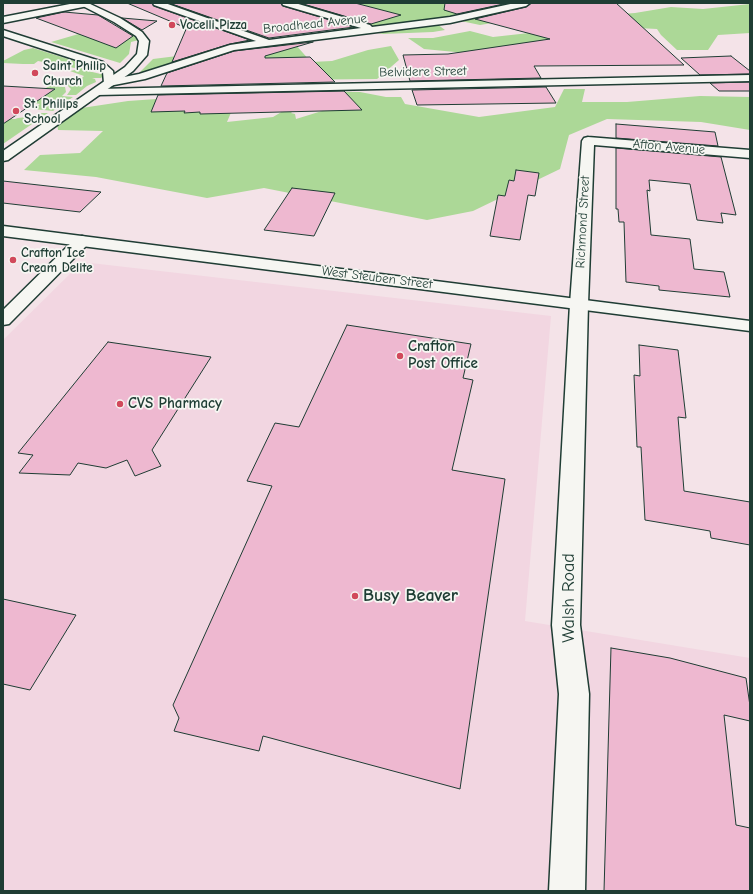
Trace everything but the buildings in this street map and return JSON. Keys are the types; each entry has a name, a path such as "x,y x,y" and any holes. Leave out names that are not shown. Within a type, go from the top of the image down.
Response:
{"street":[{"path":"3,20 84,3 130,27 139,34 144,41 142,55 129,69 3,157"},
{"path":"157,3 268,42"},
{"path":"286,3 378,30"},
{"name":"Broadhead Avenue","path":"109,83 140,77 233,47 450,20 526,3"},
{"path":"475,5 495,10"},
{"path":"3,33 99,64 108,71 109,83"},
{"name":"Belvidere Street","path":"97,92 750,78"},
{"name":"Afton Avenue","path":"588,140 750,154"},
{"name":"Richmond Street","path":"579,304 588,140"},
{"name":"West Steuben Street","path":"3,231 750,326"},
{"path":"3,320 82,241"},
{"name":"Walsh Road","path":"567,891 574,694 566,625 579,304"}],"shaded area":[{"path":"82,262 551,316 525,621 750,658 750,891 3,891 3,340"}],"green space":[{"path":"166,3 215,3 298,14 313,12 296,4 297,3 449,3 488,7 496,14 498,22 480,25 456,20 437,24 445,30 433,32 383,34 363,30 347,31 233,25 220,22 194,21 169,12 177,8"},
{"path":"750,4 750,33 718,35 708,50 677,50 661,35 657,29 638,28 486,55 424,49 408,38 433,38 470,31 493,37 547,31 569,18 635,13 671,7 703,9"},
{"path":"118,30 137,35 139,40 131,42 129,54 120,63 51,42 82,33"},
{"path":"233,32 266,39 279,38 295,44 311,62 332,61 368,50 391,46 399,60 377,79 273,80 231,68 144,75 140,72 153,59 177,56"},
{"path":"33,48 87,65 92,64 100,68 88,71 105,75 101,78 92,78 95,79 96,82 87,86 76,95 67,95 71,89 68,86 64,86 76,77 82,78 84,76 70,71 80,69 38,61 34,64 3,63 3,61 24,50"},
{"path":"49,86 65,87 66,92 62,96 73,97 53,111 34,109 40,104 34,103 55,89 46,88"},
{"path":"564,89 585,89 582,102 627,102 700,96 750,97 750,130 701,122 607,119 569,135 560,169 473,211 427,220 264,188 207,198 96,177 24,170 40,155 80,153 103,131 58,130 57,122 75,109 128,101 185,97 238,96 227,122 273,117 290,107 295,109 291,113 295,114 296,119 322,111 296,96 297,91 360,92 386,97 401,97 405,104 479,117 555,107"},
{"path":"42,113 48,113 3,144 3,119 36,116"}],"place":[{"name":"Vocelli Pizza","path":"172,25"},
{"name":"Saint Philip Church","path":"35,73"},
{"name":"St. Philips School","path":"16,111"},
{"name":"Crafton Ice Cream Delite","path":"13,260"},
{"name":"Crafton Post Office","path":"400,356"},
{"name":"CVS Pharmacy","path":"120,404"},
{"name":"Busy Beaver","path":"355,596"}]}
